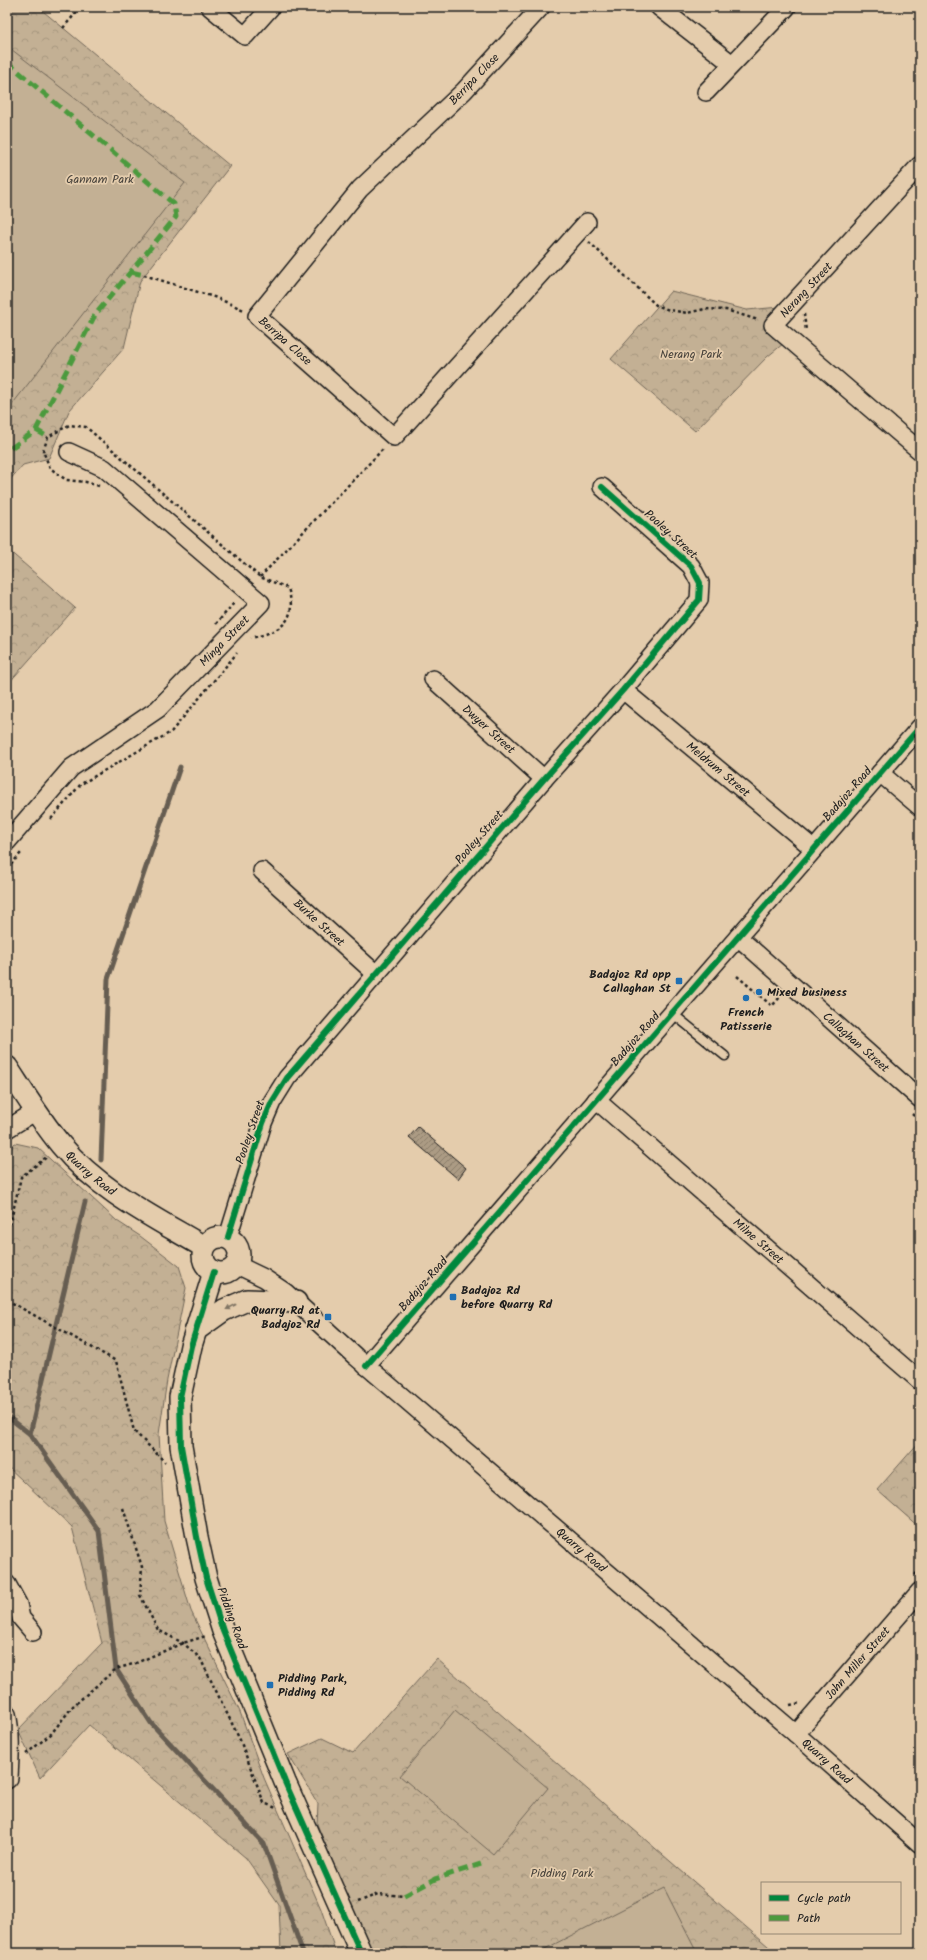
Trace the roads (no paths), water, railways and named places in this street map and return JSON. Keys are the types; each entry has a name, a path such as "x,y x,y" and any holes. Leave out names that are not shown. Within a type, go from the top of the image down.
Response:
{"street":[{"path":"210,7 245,36 271,7"},
{"name":"Berripa Close","path":"541,7 464,91 360,189 257,316 394,437 582,227"},
{"path":"659,7 732,64"},
{"path":"706,92 787,7"},
{"name":"Nerang Street","path":"920,165 773,325 920,451"},
{"name":"Minga Street","path":"7,842 71,768 158,709 261,603 104,468 69,452"},
{"name":"Pooley Street","path":"228,1237 263,1123 272,1102 287,1078 699,600 700,583 691,566 602,487"},
{"name":"Dwyer Street","path":"433,679 544,779"},
{"name":"Meldrum Street","path":"623,690 814,849"},
{"name":"Badajoz Road","path":"366,1366 920,727"},
{"path":"880,773 920,807"},
{"name":"Burke Street","path":"262,871 376,974"},
{"name":"Callaghan Street","path":"738,937 914,1105"},
{"name":"Quarry Road","path":"7,1067 36,1111 62,1146 92,1175 122,1198 204,1247"},
{"name":"Milne Street","path":"596,1100 920,1381"},
{"path":"7,1129 36,1111"},
{"path":"222,1236 228,1237 238,1246 240,1252 237,1265 229,1272 214,1272 204,1262 204,1247 212,1239 222,1236"},
{"name":"Quarry Road","path":"237,1265 270,1282 296,1302 366,1366 796,1734 920,1844"},
{"name":"Pidding Road","path":"214,1272 186,1365 180,1397 181,1446 186,1484 206,1578 223,1630 302,1820 361,1953"},
{"path":"196,1330 224,1310 247,1300 296,1302"},
{"path":"7,1584 18,1604 21,1618 33,1632"},
{"name":"John Miller Street","path":"796,1734 920,1591"},
{"path":"7,1714 9,1723 10,1748 9,1778 7,1780"}],"lane":[{"path":"672,1013 725,1056"}],"waterway":[{"path":"101,1160 108,979 180,767"},
{"path":"30,1434 85,1202"},
{"path":"7,1416 30,1434 99,1531 116,1669 151,1723 264,1844 303,1953"}],"place":[{"name":"Badajoz Rd opp Callaghan St","path":"679,981"},
{"name":"Mixed business","path":"759,992"},
{"name":"French Patisserie","path":"746,998"},
{"name":"Badajoz Rd before Quarry Rd","path":"453,1297"},
{"name":"Quarry Rd at Badajoz Rd","path":"328,1317"},
{"name":"Pidding Park, Pidding Rd","path":"270,1685"}],"park label":[{"name":"Gannam Park","path":"100,179"},
{"name":"Nerang Park","path":"691,354"},
{"name":"Pidding Park","path":"562,1873"}]}
